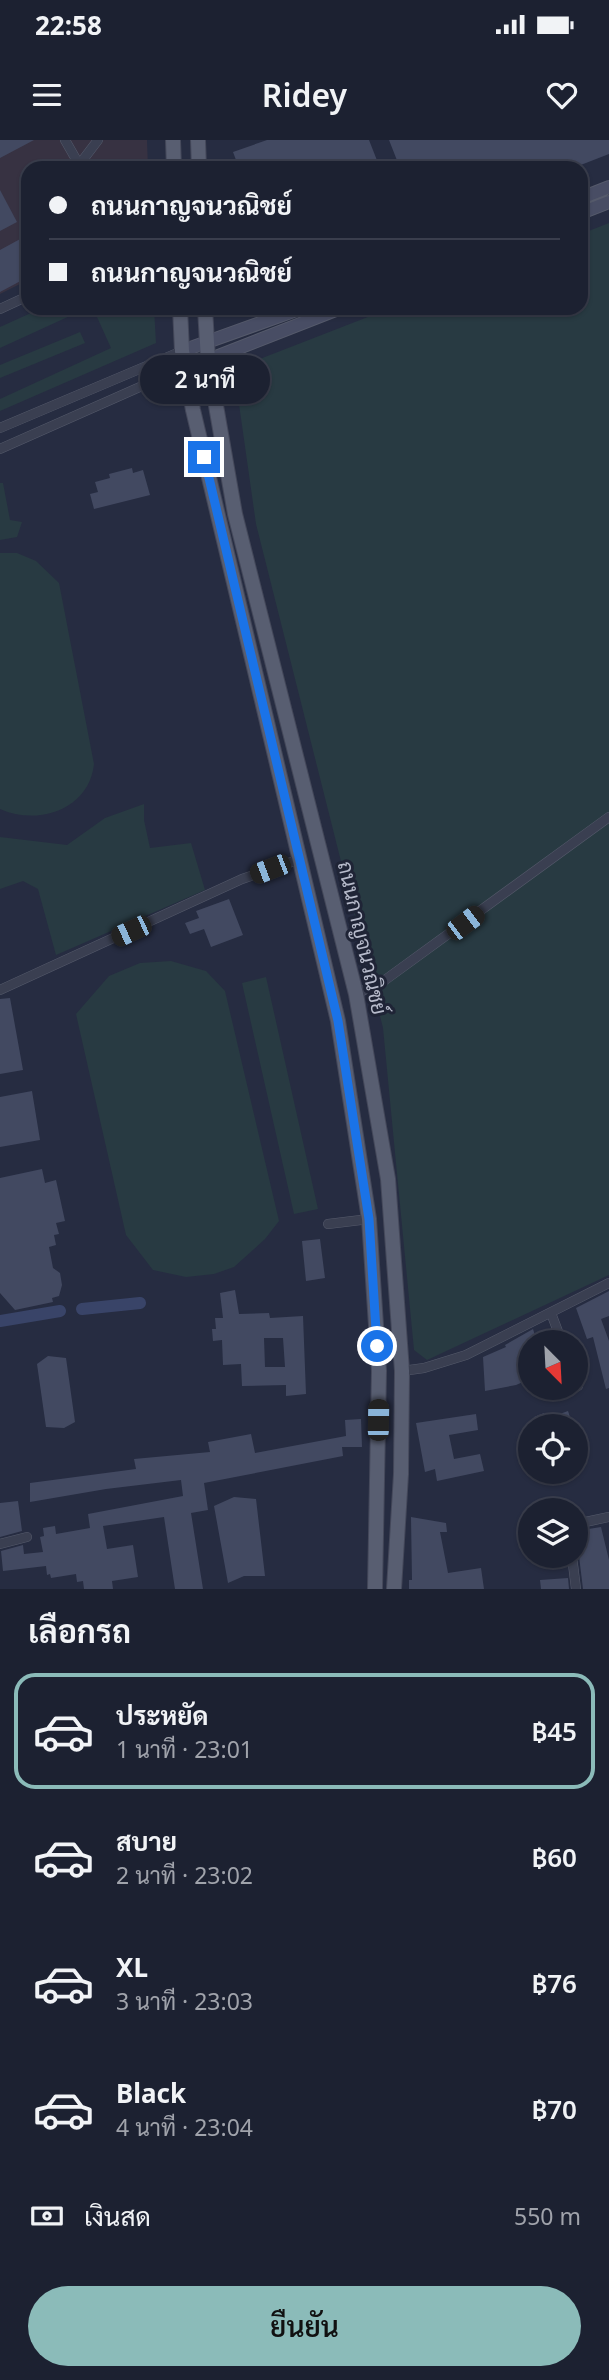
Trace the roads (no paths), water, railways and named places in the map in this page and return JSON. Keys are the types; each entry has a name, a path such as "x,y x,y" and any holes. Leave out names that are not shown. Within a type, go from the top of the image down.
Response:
{"main road":[{"path":"173,140 174,161"},
{"path":"198,140 199,161"},
{"name":"ถนนกาญจนวณิชย์","path":"180,315 185,367 338,1021 369,1219 379,1371 375,1588"},
{"name":"ถนนกาญจนวณิชย์","path":"205,315 208,360 235,514 356,994 388,1180 402,1371 401,1474 395,1588"},
{"path":"300,859 320,853"},
{"path":"375,1588 395,1588"}],"street":[{"path":"65,140 77,161"},
{"path":"84,161 98,140"},
{"path":"588,195 609,187"},
{"path":"588,210 609,202"},
{"path":"0,309 21,299"},
{"path":"0,428 183,351 284,315"},
{"path":"0,449 185,367 323,315"},
{"path":"356,994 385,980 609,817"},
{"path":"0,990 242,879 300,859"},
{"path":"328,1224 369,1219"},
{"path":"402,1371 454,1359 609,1283"},
{"path":"551,1313 557,1330"},
{"path":"588,1521 609,1517"},
{"path":"0,1544 27,1537"},
{"path":"573,1568 576,1589"}],"waterway":[{"path":"82,1309 140,1303"},
{"path":"0,1321 60,1311"}]}
